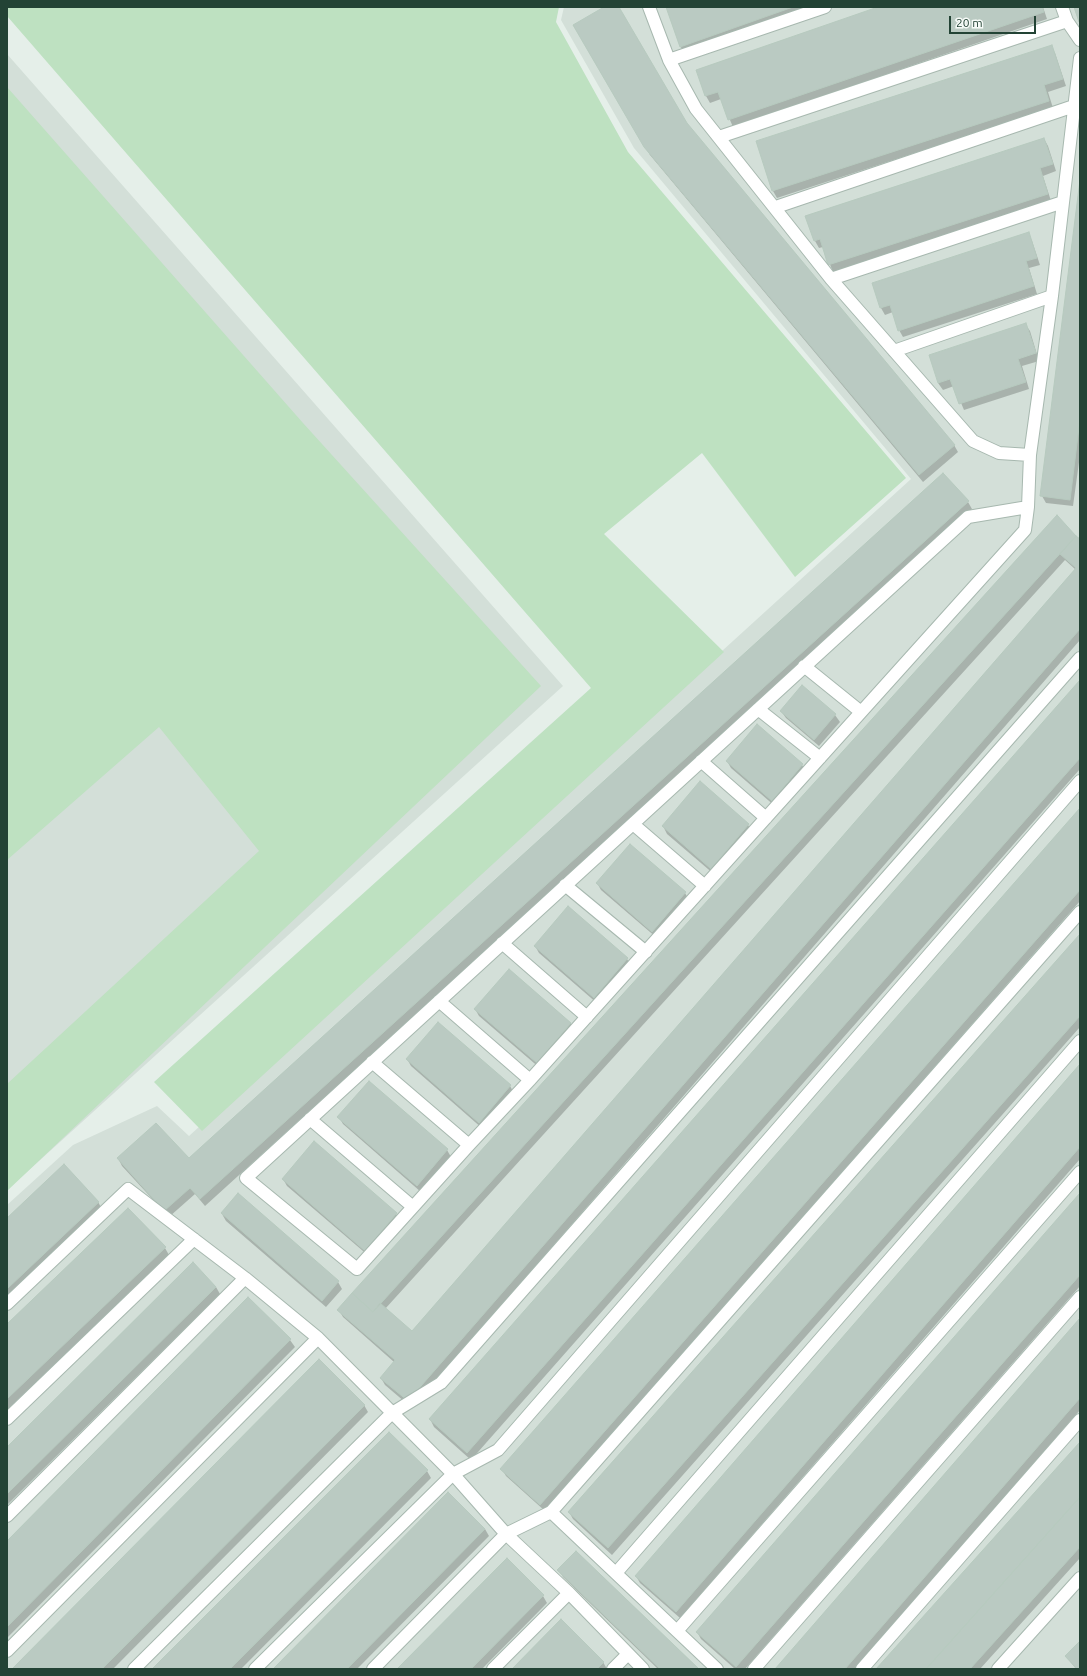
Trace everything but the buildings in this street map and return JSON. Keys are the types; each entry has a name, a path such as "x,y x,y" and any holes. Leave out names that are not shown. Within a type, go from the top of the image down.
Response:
{"lane":[{"path":"649,7 669,60 696,109 776,207 832,279 973,441 999,453 1030,455"},
{"path":"669,60 825,7"},
{"path":"1062,7 1067,22 1080,40"},
{"path":"719,137 1067,22"},
{"path":"1028,507 968,517 246,1178 357,1269 646,952 1025,530 1028,507 1030,455 1052,296 1080,58"},
{"path":"776,207 1074,106"},
{"path":"832,279 1063,202"},
{"path":"894,351 1052,296"},
{"path":"134,1669 392,1413 441,1383 1080,658"},
{"path":"804,666 861,712"},
{"path":"758,709 820,758"},
{"path":"701,761 766,818"},
{"path":"255,1669 453,1474 498,1450 1080,781"},
{"path":"633,824 705,886"},
{"path":"565,885 646,952"},
{"path":"373,1669 506,1534 551,1512 1080,912"},
{"path":"502,943 587,1017"},
{"path":"439,1001 530,1080"},
{"path":"616,1573 1080,1041"},
{"path":"372,1062 469,1145"},
{"path":"310,1119 413,1207"},
{"path":"678,1631 1080,1172"},
{"path":"7,1304 128,1189 245,1278 318,1338 453,1474 506,1534 569,1593 643,1669"},
{"path":"7,1419 194,1239"},
{"path":"7,1516 245,1278"},
{"path":"754,1669 1080,1297"},
{"path":"7,1652 318,1338"},
{"path":"862,1669 1080,1420"},
{"path":"551,1512 717,1669"},
{"path":"998,1669 1080,1578"},
{"path":"492,1669 569,1593"},
{"path":"613,1669 628,1654"}],"shaded area":[{"path":"564,7 1080,7 1080,1669 7,1669 7,1205 73,1145 157,1106 189,1136 911,479 634,148 561,20"},
{"path":"7,54 563,686 7,1190"}],"green space":[{"path":"7,7 559,7 556,22 628,152 906,478 795,577 702,453 604,534 724,652 202,1131 154,1082 591,688 7,16"},
{"path":"7,87 303,423 541,686 7,1191 7,1084 259,851 159,727 7,860"}]}
